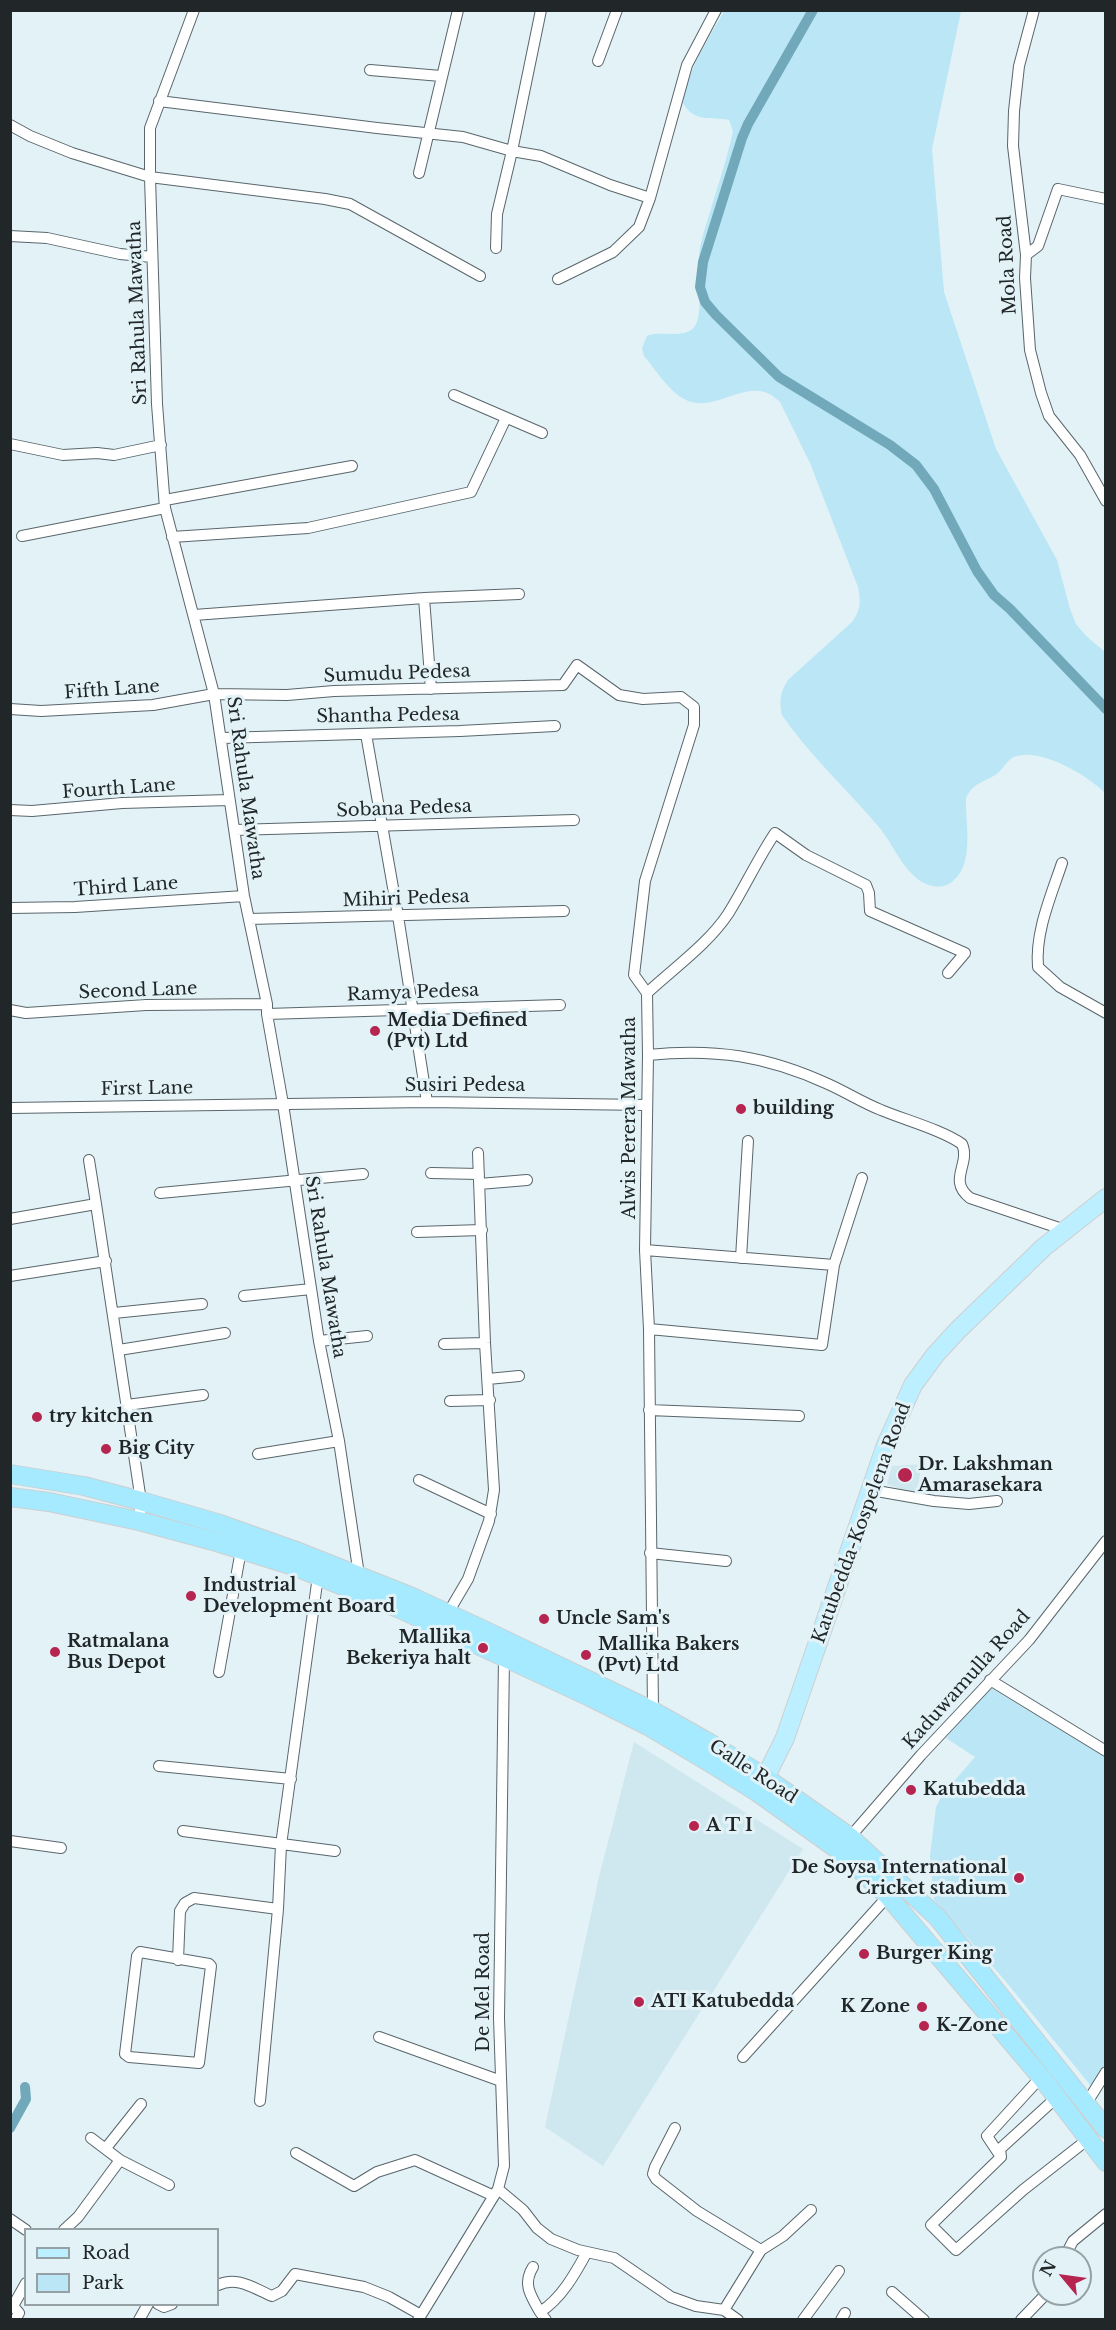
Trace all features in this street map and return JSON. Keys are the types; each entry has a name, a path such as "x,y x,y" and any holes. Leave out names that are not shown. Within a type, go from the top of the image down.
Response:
{"highway":[{"name":"Galle Road","path":"18,1475 84,1486 141,1501 217,1522 299,1551 448,1613 508,1651 653,1711 762,1785 850,1837 938,1918 1052,2084 1087,2140 1106,2162"},
{"path":"10,1497 49,1502 139,1521 241,1550 318,1576 508,1651 762,1785"},
{"name":"Galle Road","path":"762,1785 888,1896 1052,2084 1086,2104 1106,2129"}],"main road":[{"name":"Katubedda-Kospelena Road","path":"762,1785 785,1738 800,1697 886,1445 918,1377 958,1330 1044,1247 1106,1198"}],"street":[{"name":"Sri Rahula Mawatha","path":"194,10 150,128 157,404 165,504 214,694 222,738 244,896 267,1009 319,1341 339,1441 359,1575"},
{"path":"419,173 458,10"},
{"path":"496,248 497,214 541,10"},
{"path":"598,61 617,10"},
{"path":"558,279 614,252 639,227 650,198 687,65 716,10"},
{"name":"Mola Road","path":"1035,10 1019,66 1013,146 1026,255 1025,278 1030,350 1049,416 1080,455 1106,501"},
{"path":"370,70 441,76"},
{"path":"159,101 463,137 512,151 541,156 610,185 650,198"},
{"path":"10,125 72,153 150,177 325,198 350,204 480,276"},
{"path":"1026,255 1038,246 1058,189 1106,199"},
{"path":"10,236 47,238 120,254 152,257"},
{"path":"454,395 542,433"},
{"path":"172,537 308,528 471,492 506,418"},
{"path":"10,444 63,455 98,453 114,455 161,445"},
{"path":"22,536 352,466"},
{"path":"194,615 424,597 519,594"},
{"path":"424,597 431,689"},
{"name":"Sumudu Pedesa","path":"214,694 287,695 334,691 563,685 577,665 619,695 643,699 681,697 694,707 694,725 645,881 634,975 647,993"},
{"name":"Fifth Lane","path":"10,710 41,711 153,705 214,694"},
{"name":"Shantha Pedesa","path":"222,738 555,726"},
{"path":"366,734 398,916 427,1102"},
{"name":"Fourth Lane","path":"10,810 32,811 122,803 229,800"},
{"name":"Sobana Pedesa","path":"235,830 574,820"},
{"name":"Alwis Perera Mawatha","path":"653,1711 649,1329 645,1250 647,993 708,937 727,915 757,859 775,833 806,855 866,885 870,911 965,953 948,972"},
{"path":"1062,863 1041,929 1038,967 1060,987 1106,1012"},
{"name":"Third Lane","path":"10,908 75,907 244,896"},
{"name":"Mihiri Pedesa","path":"249,919 564,911"},
{"name":"Second Lane","path":"10,1010 26,1013 146,1005 267,1009"},
{"name":"Ramya Pedesa","path":"267,1009 412,1010 560,1005"},
{"path":"648,1055 688,1052 728,1053 767,1060 817,1079 878,1109 962,1144 965,1156 960,1172 961,1188 970,1198 1065,1230"},
{"name":"Susiri Pedesa","path":"283,1104 427,1102 647,1105"},
{"name":"First Lane","path":"10,1108 283,1104"},
{"path":"741,1258 748,1141"},
{"path":"448,1613 468,1579 491,1514 494,1490 478,1153"},
{"path":"89,1160 141,1501 139,1521"},
{"path":"431,1173 479,1179 527,1180"},
{"path":"160,1193 363,1174"},
{"path":"649,1329 822,1345 834,1265 862,1178"},
{"path":"10,1219 96,1204"},
{"path":"417,1232 483,1230"},
{"path":"645,1250 834,1265"},
{"path":"10,1276 106,1261"},
{"path":"244,1296 311,1289"},
{"path":"114,1313 202,1304"},
{"path":"119,1350 225,1334"},
{"path":"319,1341 367,1336"},
{"path":"444,1344 486,1342"},
{"path":"488,1379 519,1376"},
{"path":"127,1405 203,1395"},
{"path":"450,1401 490,1400"},
{"path":"649,1410 799,1416"},
{"path":"258,1454 339,1441"},
{"path":"419,1480 491,1514"},
{"path":"871,1490 933,1501 969,1504 997,1500"},
{"name":"Kaduwamulla Road","path":"850,1837 990,1680 1029,1640 1106,1541"},
{"path":"219,1672 241,1550"},
{"path":"650,1553 726,1561"},
{"path":"260,2101 278,1909 281,1845 318,1576"},
{"name":"De Mel Road","path":"419,2317 496,2193 504,2166 499,2018 508,1651"},
{"path":"990,1680 1106,1751"},
{"path":"159,1766 291,1779"},
{"path":"183,1831 335,1851"},
{"path":"10,1841 62,1848"},
{"path":"743,2057 888,1896"},
{"path":"178,1960 180,1911 185,1903 194,1898 278,1909"},
{"path":"138,1953 178,1960 211,1966 201,2061 196,2063 129,2057 125,2054 138,1953"},
{"path":"379,2037 501,2081"},
{"path":"1086,2104 1106,2072"},
{"path":"1001,2157 1000,2150 1052,2084"},
{"path":"1001,2157 987,2136 1052,2084"},
{"path":"106,2148 141,2104"},
{"path":"675,2128 655,2167 653,2174 656,2179 697,2211 761,2250"},
{"path":"91,2138 120,2160 169,2185"},
{"path":"1001,2157 931,2225 956,2250 1023,2190 1087,2140"},
{"path":"296,2153 354,2186 377,2172 415,2160 496,2193 523,2210 537,2228 551,2239 587,2252 614,2258 671,2297 682,2302 724,2310 738,2319"},
{"path":"65,2228 78,2217 120,2160"},
{"path":"724,2310 761,2250 783,2236 811,2210"},
{"path":"1070,2246 1073,2241 1106,2214"},
{"path":"11,2220 24,2229"},
{"path":"533,2267 528,2276 529,2291 543,2316 560,2295 587,2252"},
{"path":"803,2319 839,2271"},
{"path":"219,2285 237,2281 272,2296 282,2291 295,2274 364,2287 389,2297 419,2317"},
{"path":"15,2319 19,2313 13,2306 24,2287"},
{"path":"892,2292 924,2319"},
{"path":"139,2319 147,2306"},
{"path":"1021,2319 1034,2306"}],"shaded area":[{"name":"Dr. Lakshman Amarasekara","path":"922,1464 916,1495 887,1484 892,1466"},
{"name":"ATI Katubedda","path":"634,1742 803,1849 603,2166 545,2127 599,1877"}],"green space":[{"path":"724,11 961,11 932,149 944,292 996,449 1057,560 1076,624 1105,652 1105,793 1076,771 1050,759 1024,755 1012,758 998,773 972,789 966,798 967,853 960,873 945,886 936,887 927,884 913,875 878,826 816,758 782,715 781,697 788,680 852,622 859,610 860,602 858,587 810,463 780,402 769,394 757,391 710,402 698,403 686,400 668,386 644,356 642,348 647,336 685,333 695,326 698,320 699,264 703,234 733,131 729,120 697,116 692,114 683,103 689,78"},
{"name":"De Soysa International Cricket stadium","path":"989,1687 1105,1757 1106,2062 1091,2086 1002,1977 934,1900 930,1856 936,1807 943,1794 975,1757 946,1738"}],"waterway":[{"path":"813,10 742,138 703,262 700,287 705,302 779,377 890,445 916,465 934,489 977,571 994,595 1106,709"},
{"path":"10,2128 26,2099 25,2087"}],"place":[{"name":"Media Defined (Pvt) Ltd","path":"375,1031"},
{"name":"building","path":"741,1109"},
{"name":"try kitchen","path":"37,1417"},
{"name":"Big City","path":"106,1449"},
{"name":"Dr. Lakshman Amarasekara","path":"905,1475"},
{"name":"Industrial Development Board","path":"191,1596"},
{"name":"Uncle Sam's","path":"544,1619"},
{"name":"Mallika Bekeriya halt","path":"483,1648"},
{"name":"Ratmalana Bus Depot","path":"55,1652"},
{"name":"Mallika Bakers (Pvt) Ltd","path":"586,1655"},
{"name":"Katubedda","path":"911,1790"},
{"name":"A T I","path":"694,1826"},
{"name":"De Soysa International Cricket stadium","path":"1019,1878"},
{"name":"Burger King","path":"864,1954"},
{"name":"ATI Katubedda","path":"639,2002"},
{"name":"K Zone","path":"922,2007"},
{"name":"K-Zone","path":"924,2026"}]}
